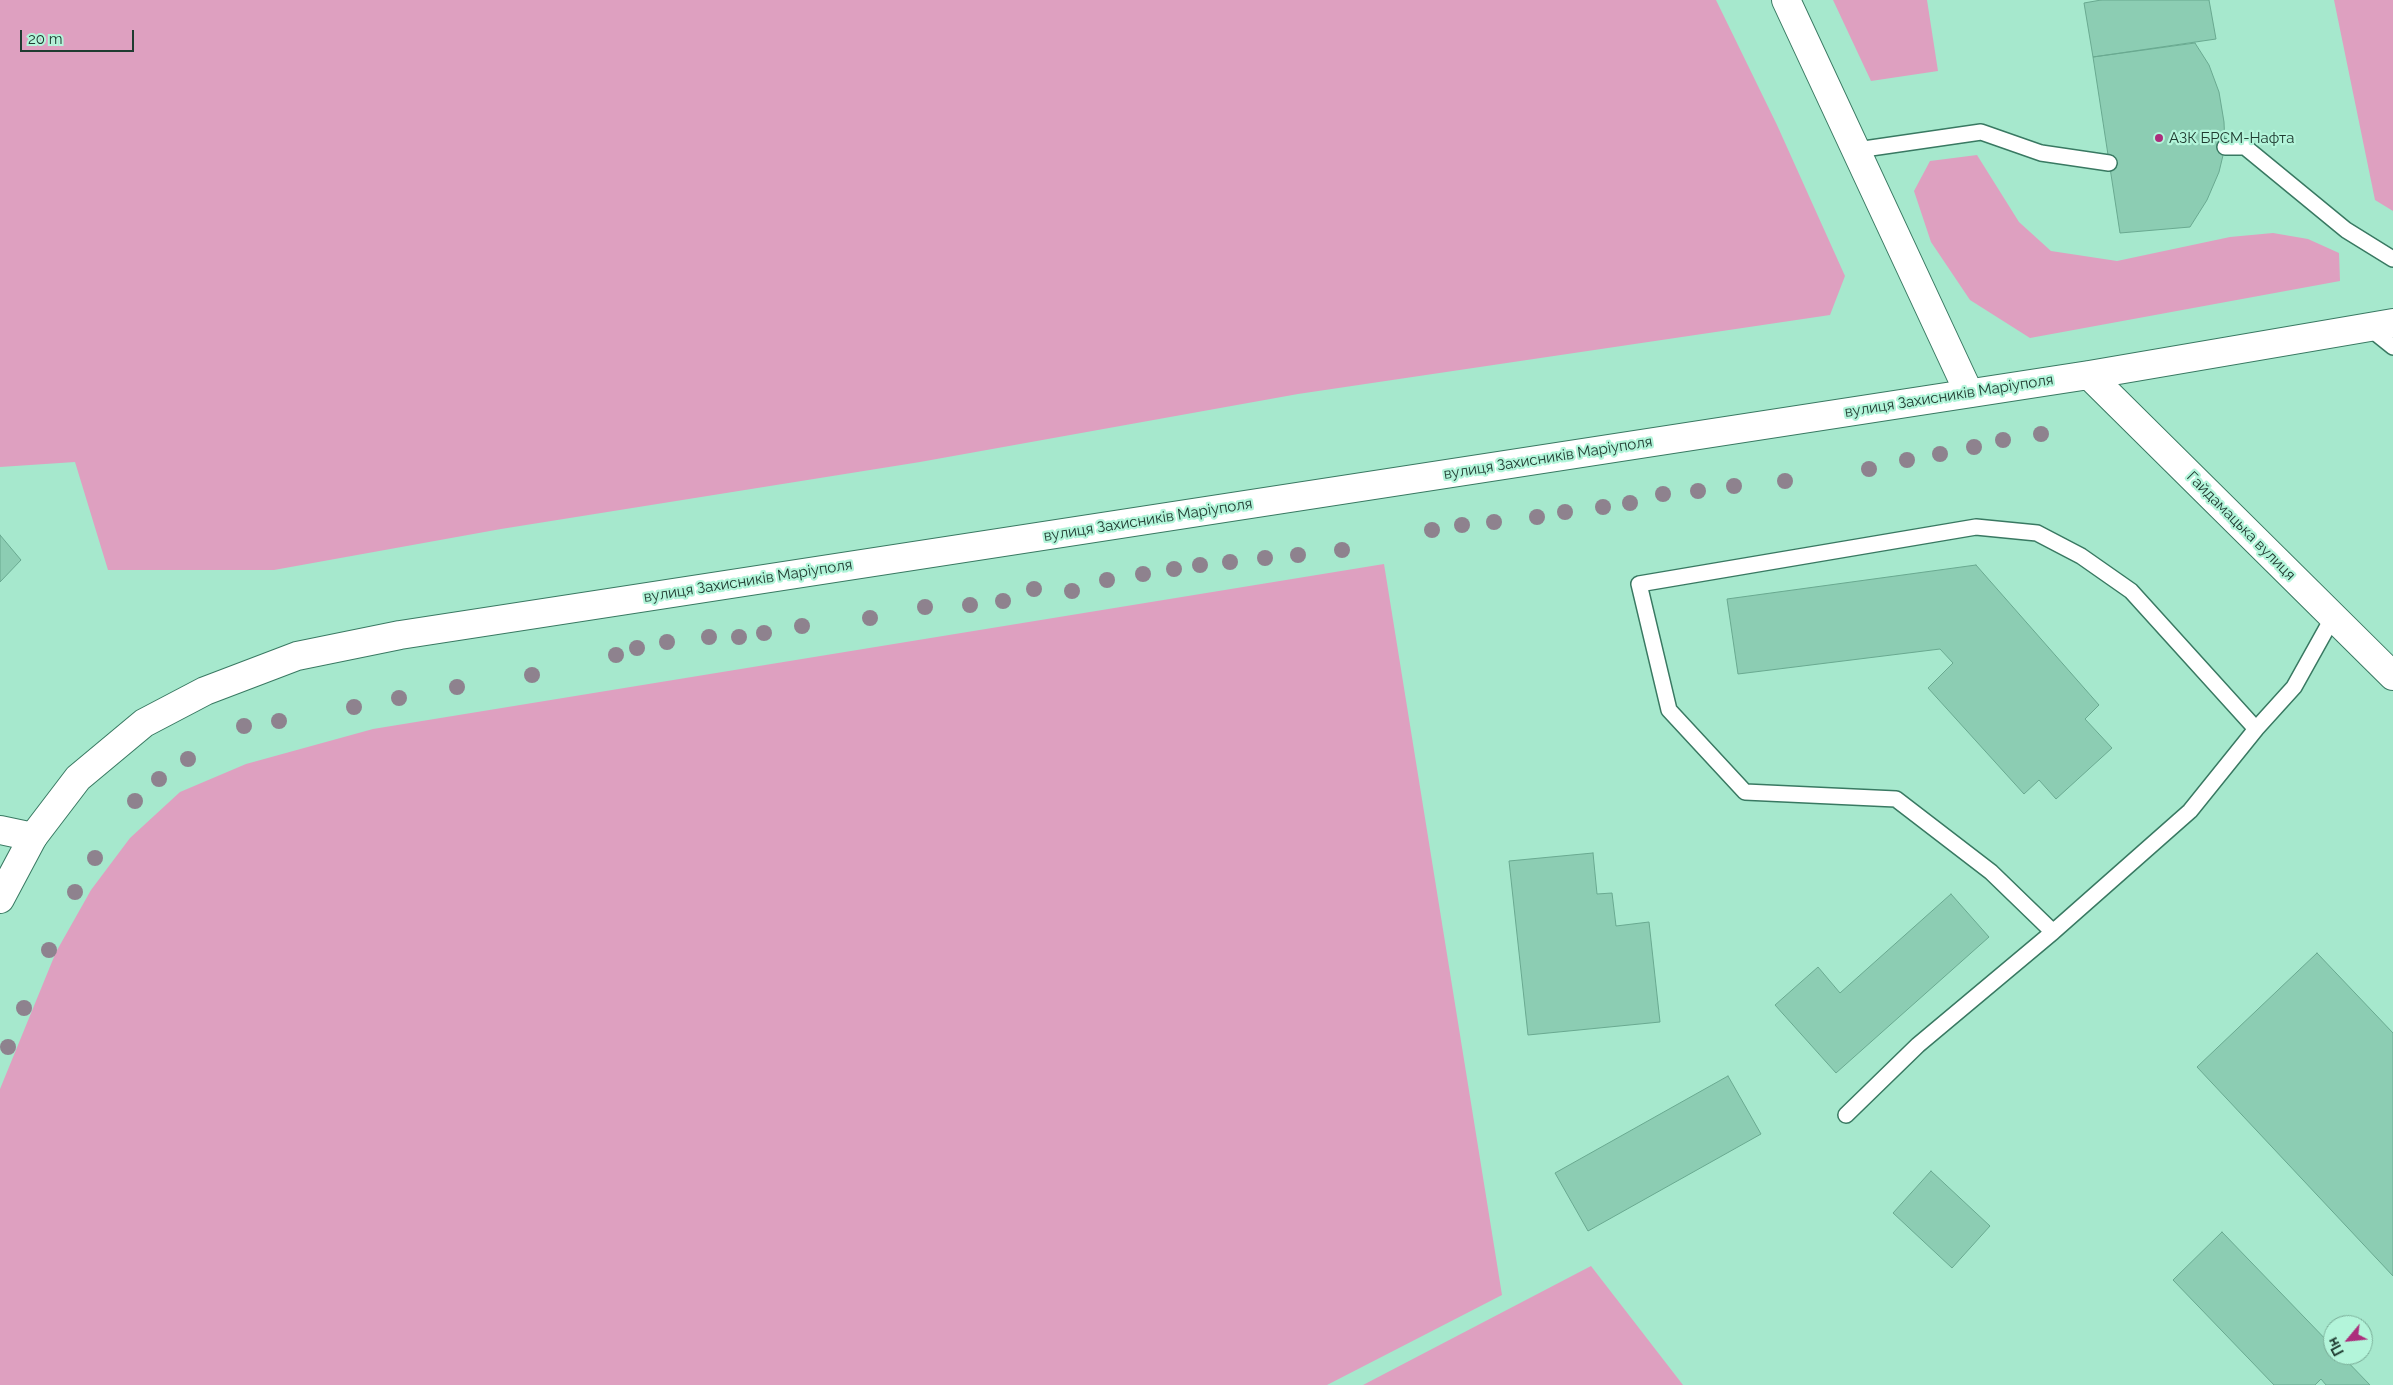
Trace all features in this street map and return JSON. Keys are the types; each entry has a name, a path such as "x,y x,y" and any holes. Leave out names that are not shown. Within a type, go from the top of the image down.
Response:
{"main road":[{"path":"1786,0 1969,393"},
{"name":"вулиця Захисників Маріуполя","path":"0,900 33,837 78,778 144,723 206,691 297,656 400,635 2090,375 2380,325"},
{"name":"Гайдамацька вулиця","path":"2090,375 2393,676"},
{"path":"0,830 33,837"}],"lane":[{"path":"1857,150 1981,132 2041,153 2109,164"},
{"path":"2225,147 2244,147 2346,230 2393,259"},
{"path":"2380,325 2393,347"},
{"path":"2053,932 1991,872 1896,798 1745,792 1669,710 1639,584 1976,527 2037,533 2081,556 2131,591 2256,729"},
{"path":"1846,1116 1918,1045 2053,932 2190,810 2256,729 2294,687 2333,617"}],"shaded area":[{"path":"0,0 1716,0 1777,125 1845,276 1830,315 1298,394 920,462 501,529 274,570 108,570 75,462 0,467"},
{"path":"1833,0 1927,0 1938,71 1871,81"},
{"path":"2334,0 2393,0 2393,211 2375,200"},
{"path":"1977,155 2019,222 2051,251 2117,261 2230,237 2273,233 2308,239 2339,253 2340,281 2030,338 1970,300 1931,242 1914,191 1930,161"},
{"path":"1384,564 1502,1295 1327,1385 0,1385 0,1089 56,952 91,890 130,838 180,792 246,764 373,729"},
{"path":"1591,1266 1683,1385 1363,1385"}],"building":[{"path":"2101,0 2209,0 2216,39 2093,57 2084,3"},
{"path":"2195,43 2209,65 2219,92 2224,122 2225,147 2219,172 2207,200 2190,227 2120,233 2093,57"},
{"path":"0,535 21,560 0,582"},
{"path":"1976,565 2099,705 2085,719 2112,748 2056,799 2039,780 2024,794 1928,688 1953,663 1940,649 1738,674 1727,599"},
{"path":"1593,853 1597,894 1612,893 1616,926 1649,922 1660,1022 1528,1035 1509,861"},
{"path":"1951,894 1989,937 1836,1073 1775,1005 1818,967 1840,993"},
{"path":"2317,953 2393,1033 2393,1276 2197,1067"},
{"path":"1728,1076 1761,1134 1588,1231 1555,1173"},
{"path":"1931,1171 1990,1226 1952,1268 1893,1213"},
{"path":"2222,1232 2323,1337 2323,1365 2351,1365 2370,1385 2326,1385 2321,1379 2315,1385 2274,1385 2173,1280"}],"place":[{"name":"АЗК БРСМ-Нафта","path":"2159,138"}]}
